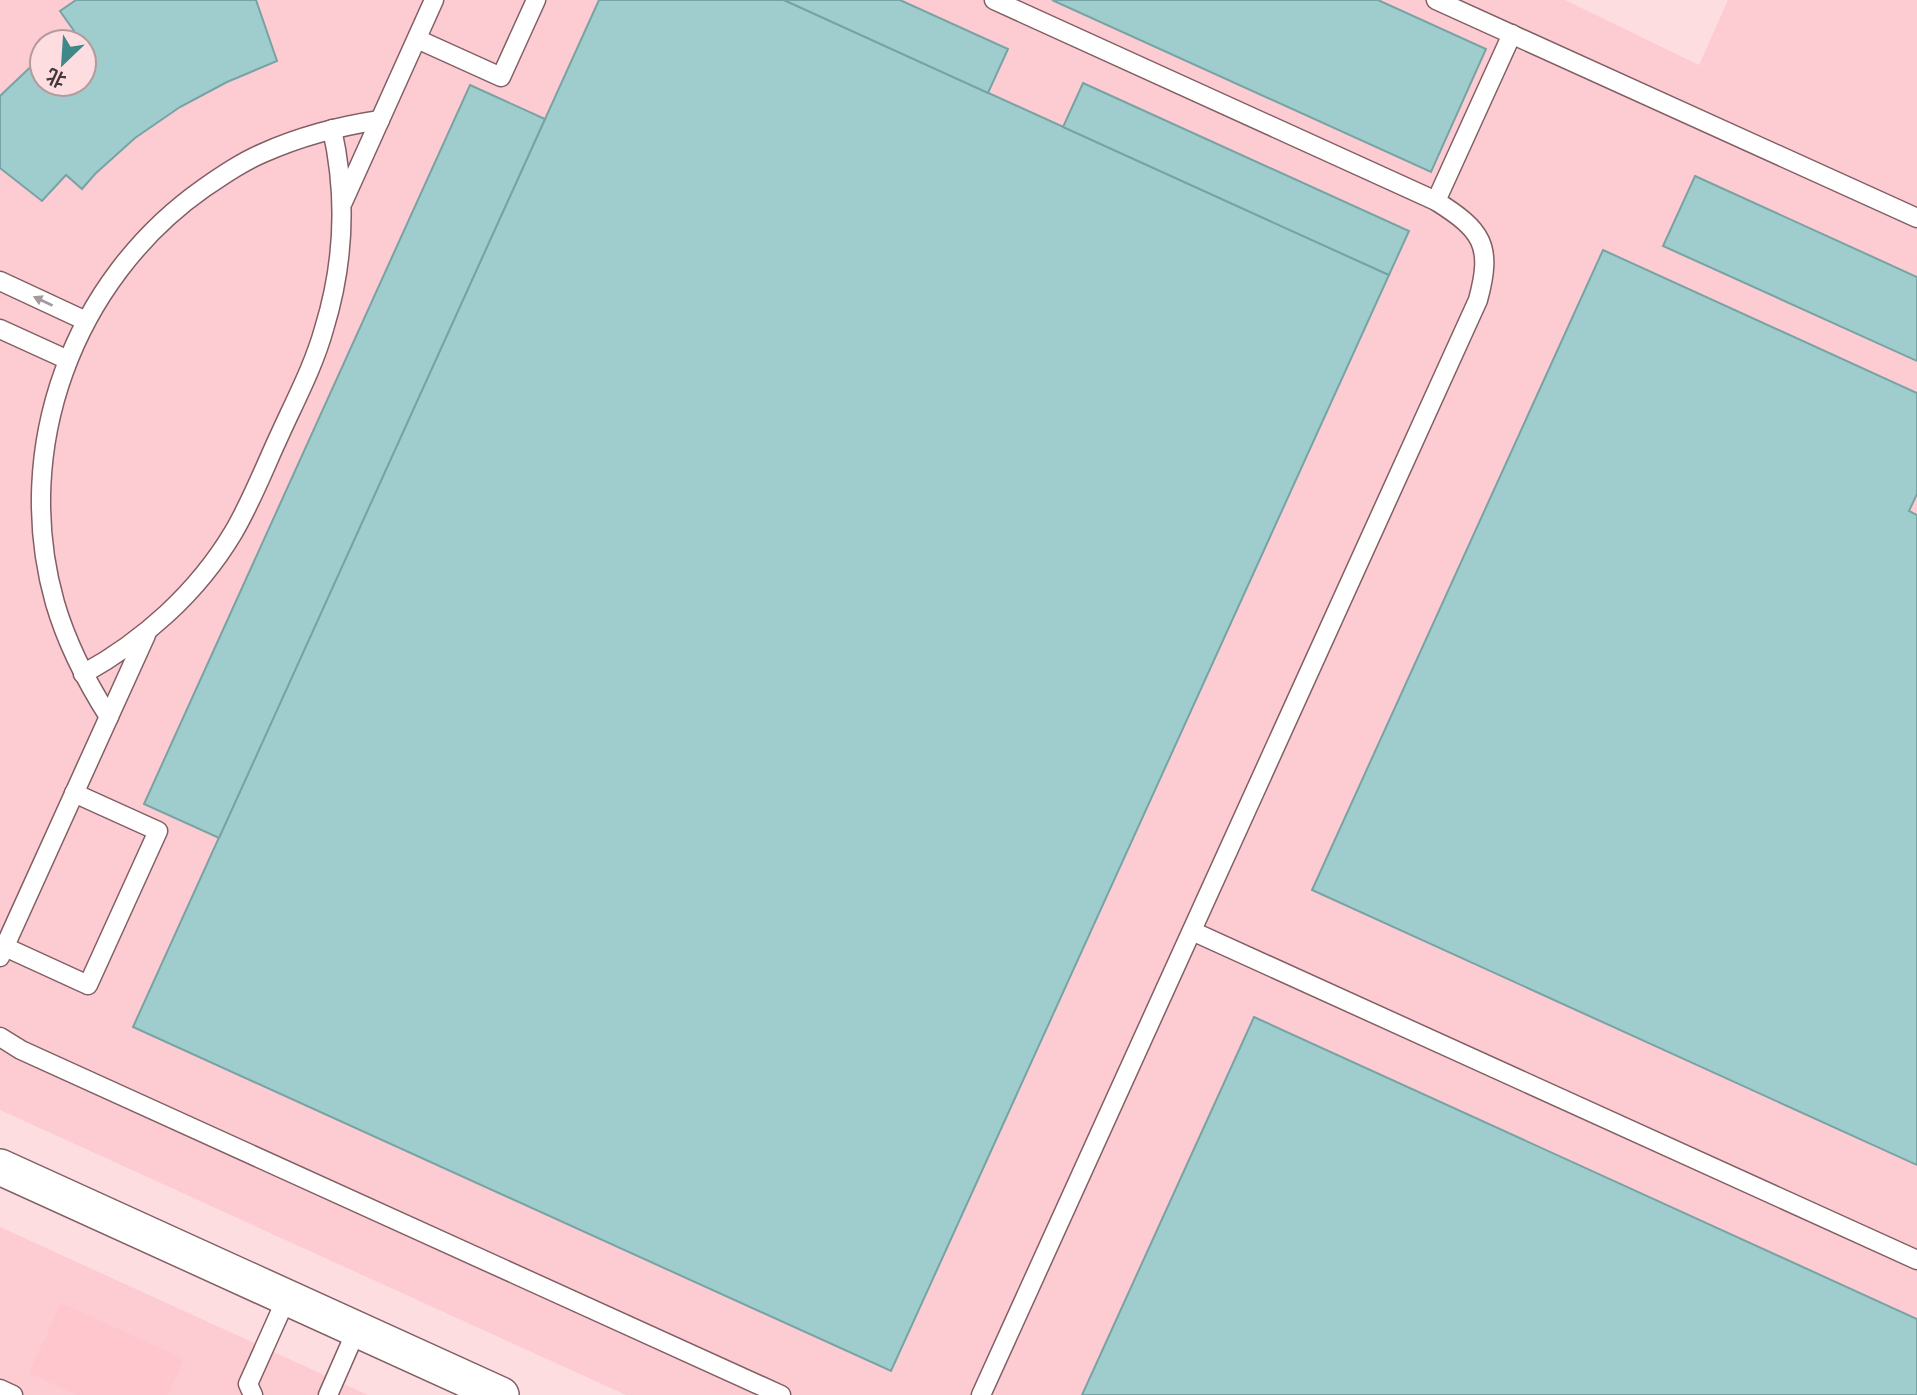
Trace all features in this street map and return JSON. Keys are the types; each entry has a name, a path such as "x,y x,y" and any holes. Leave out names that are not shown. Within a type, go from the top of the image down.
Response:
{"street":[{"path":"0,1167 502,1395"}],"lane":[{"path":"342,205 435,0"},
{"path":"417,39 501,77 536,0"},
{"path":"981,1395 1478,300 1485,274 1483,244 1463,218 1436,201 994,0"},
{"path":"1436,0 1917,218"},
{"path":"1436,201 1511,34"},
{"path":"108,717 69,644 55,602 45,558 41,514 42,469 48,425 76,340 97,301 122,264 152,230 186,201 222,175 261,153 303,137 380,120"},
{"path":"83,674 109,660 178,604 208,570 233,533 264,469 308,372 324,330 335,287 341,243 342,205 332,129"},
{"path":"0,281 86,321"},
{"path":"0,329 68,360"},
{"path":"74,793 158,831 88,985 2,952 108,717 148,631"},
{"path":"1192,931 1917,1261"},
{"path":"0,1037 34,1055 781,1395"},
{"path":"253,1395 248,1384 287,1297"},
{"path":"328,1395 357,1329"},
{"path":"0,1389 13,1395"}],"shaded area":[{"path":"0,0 1565,0 1699,65 1728,0 1917,0 1917,1395 626,1395 0,1110"},
{"path":"0,1227 368,1395 0,1395"},
{"path":"61,1303 184,1359 168,1395 77,1395 29,1373"}],"building":[{"path":"76,0 256,0 277,61 227,82 180,107 135,138 82,189 66,175 42,201 0,168 0,96 28,69 28,98 98,98 98,28 72,28 60,11"},
{"path":"599,0 784,0 1389,275 891,1371 133,1027"},
{"path":"784,0 900,0 1008,49 988,93"},
{"path":"1052,0 1378,0 1486,49 1431,172"},
{"path":"1083,83 1409,231 1389,275 1063,127"},
{"path":"470,85 545,119 219,838 144,804"},
{"path":"1695,176 1917,277 1917,361 1663,246"},
{"path":"1603,250 1917,393 1917,494 1909,511 1917,515 1917,1165 1312,890"},
{"path":"1254,1017 1917,1319 1917,1395 1082,1395"}]}
